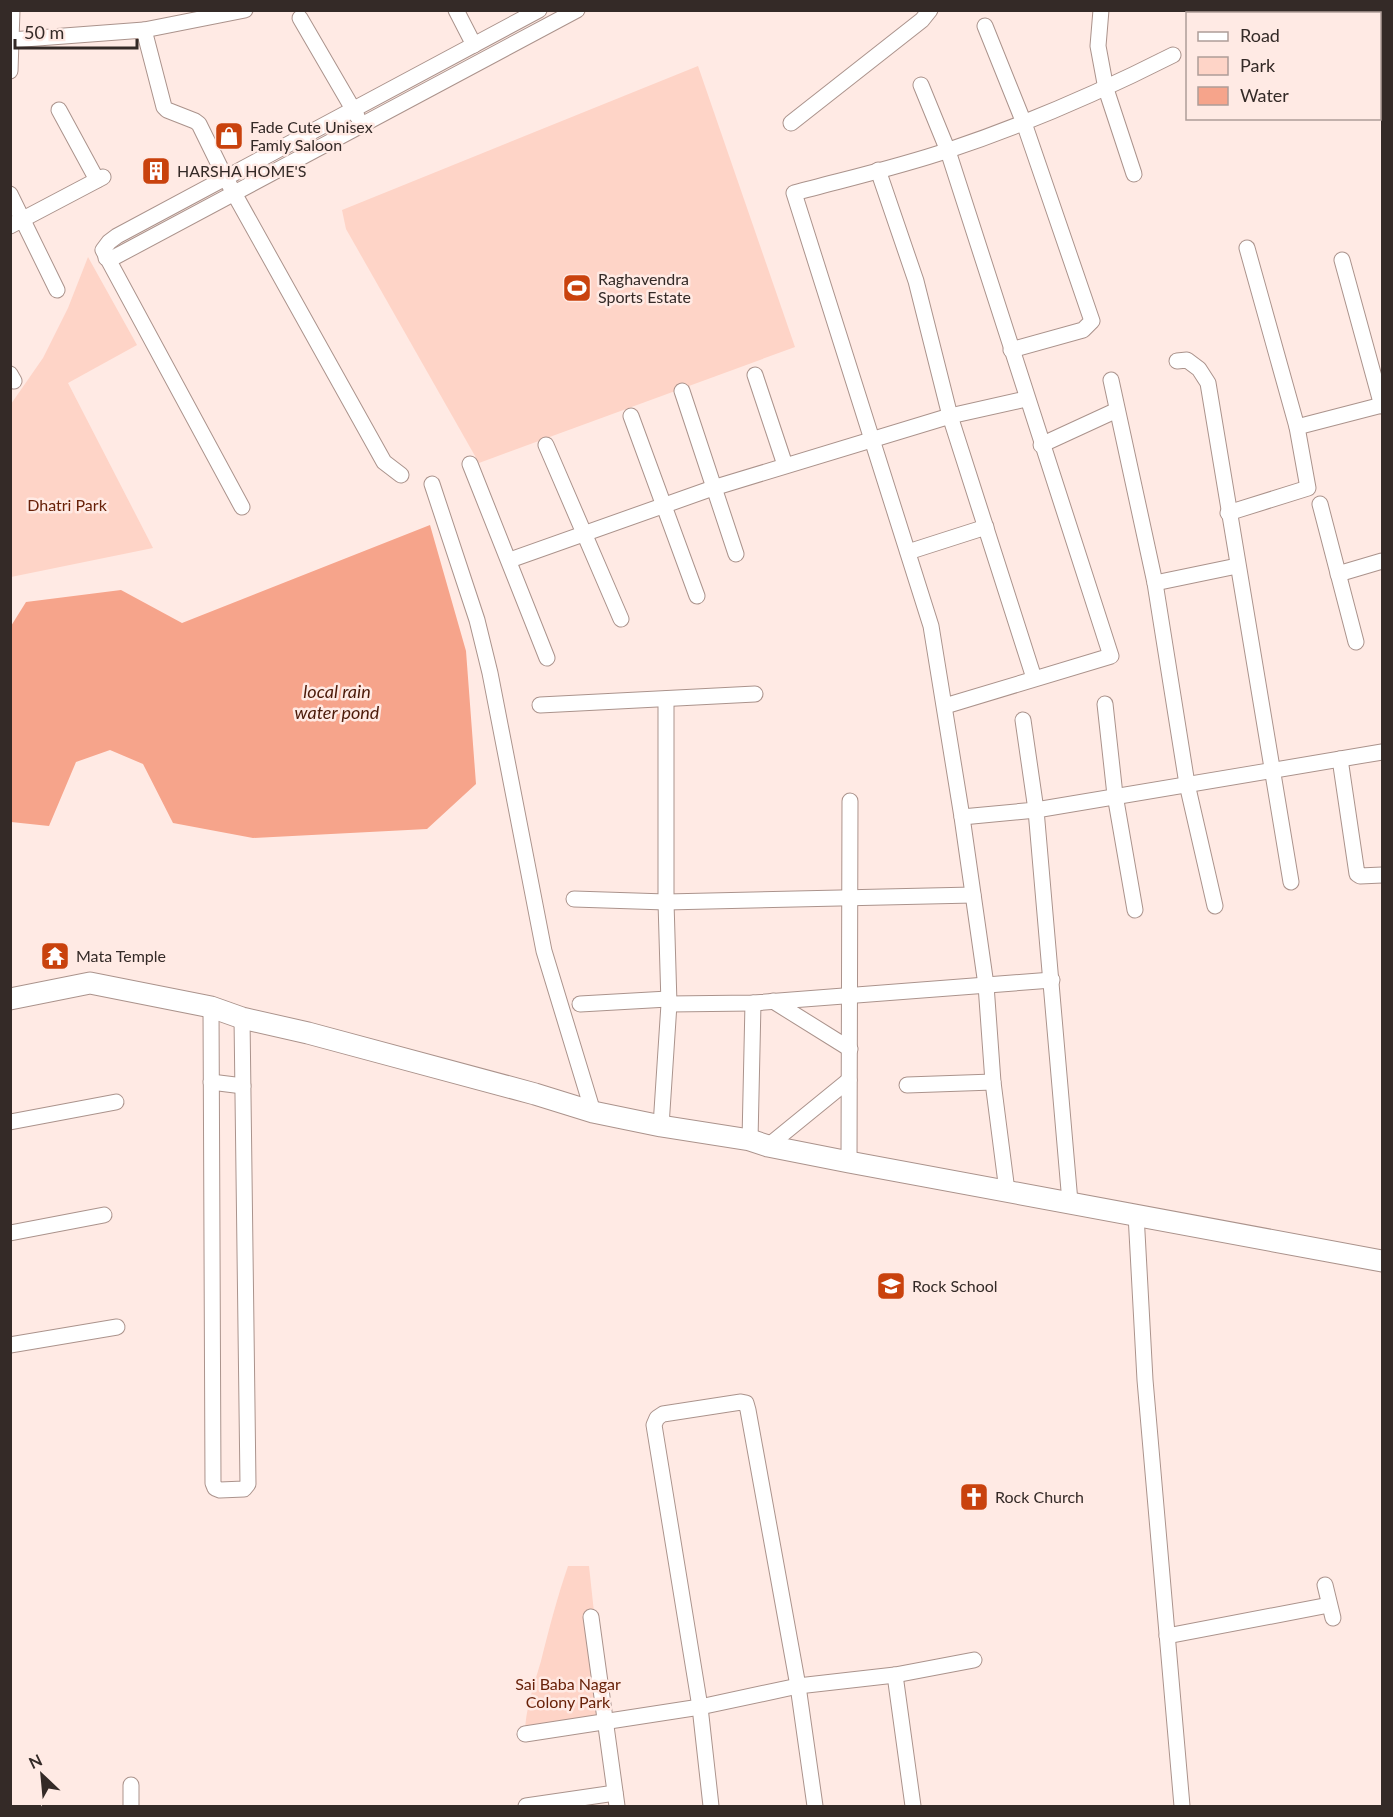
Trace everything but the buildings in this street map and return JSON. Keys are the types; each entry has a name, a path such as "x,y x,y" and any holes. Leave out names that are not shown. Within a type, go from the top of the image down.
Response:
{"street":[{"path":"10,71 12,10"},
{"path":"11,40 144,30 245,10"},
{"path":"456,10 474,45"},
{"path":"242,507 103,250 117,236 539,10"},
{"path":"106,258 111,259 577,10"},
{"path":"791,123 922,20 930,10"},
{"path":"1101,10 1098,46 1106,89 1134,174"},
{"path":"300,18 362,124"},
{"path":"985,26 1024,123 1092,321 1083,330 1011,350"},
{"path":"144,30 164,107 199,124 225,177 384,462 401,475"},
{"path":"1007,1191 993,1082 986,985 931,626 794,194 948,151 1106,89 1173,55"},
{"path":"921,85 948,151 1026,399 1111,656 945,706"},
{"path":"17,223 100,179 59,110"},
{"path":"878,170 916,281 950,416 1034,678"},
{"path":"10,194 17,223 57,290"},
{"path":"1228,513 1308,488 1297,427 1247,248"},
{"path":"1297,427 1382,405 1342,260"},
{"path":"1177,361 1187,360 1199,369 1208,382 1291,882"},
{"path":"755,375 785,465"},
{"path":"1111,380 1155,583 1187,784 1215,906"},
{"path":"682,391 736,554"},
{"path":"510,560 663,505 785,465 950,416 1026,399"},
{"path":"1041,445 1117,410"},
{"path":"631,416 697,596"},
{"path":"546,446 621,619"},
{"path":"470,464 548,658"},
{"path":"432,484 477,620 490,674 544,951 593,1112"},
{"path":"1320,504 1356,642"},
{"path":"908,552 986,527"},
{"path":"1338,574 1383,561"},
{"path":"1155,583 1237,566"},
{"path":"540,705 755,694"},
{"path":"661,1126 669,1001 666,902 666,699"},
{"path":"1105,704 1115,795 1135,910"},
{"path":"1023,720 1036,810 1070,1202"},
{"path":"962,817 1036,810 1383,752"},
{"path":"1340,759 1357,874 1360,876 1383,874"},
{"path":"849,1162 850,801"},
{"path":"574,899 666,902 973,895"},
{"path":"580,1004 669,1001 773,1002 1052,980"},
{"path":"10,999 90,983 211,1007 242,1018 309,1033 593,1112 1383,1261"},
{"path":"773,1002 850,1049"},
{"path":"753,1003 759,1143"},
{"path":"211,1007 213,1483 215,1488 220,1490 244,1489 248,1484 242,1018"},
{"path":"759,1143 849,1080"},
{"path":"211,1082 243,1086"},
{"path":"907,1085 993,1082"},
{"path":"10,1122 116,1102"},
{"path":"1136,1214 1145,1380 1182,1806"},
{"path":"10,1233 104,1215"},
{"path":"10,1345 117,1327"},
{"path":"711,1806 700,1707 654,1425 657,1418 663,1414 741,1401 746,1403 748,1410 798,1686 815,1806"},
{"path":"1167,1636 1331,1611 1325,1585"},
{"path":"526,1806 616,1800 591,1617"},
{"path":"525,1734 700,1707 798,1686 895,1675 974,1660"},
{"path":"895,1675 913,1806"},
{"path":"131,1785 131,1806"}],"green space":[{"name":"Raghavendra Sports Estate","path":"698,66 795,347 479,463 346,229 342,210"},
{"name":"Dhatri Park","path":"88,257 137,345 68,383 153,548 11,577 11,404 43,358 68,308"},
{"name":"Sai Baba Nagar Colony Park","path":"568,1566 589,1566 606,1723 525,1734 530,1698"}],"water":[{"name":"local rain water pond","path":"430,525 466,651 476,784 427,829 253,838 173,823 143,764 110,750 76,762 49,826 11,822 11,626 26,602 121,590 182,623"}],"place":[{"name":"Fade Cute Unisex Famly Saloon","path":"229,136"},
{"name":"HARSHA HOME'S","path":"156,171"},
{"name":"Raghavendra Sports Estate","path":"577,288"},
{"name":"Mata Temple","path":"55,956"},
{"name":"Rock School","path":"891,1286"},
{"name":"Rock Church","path":"974,1497"}]}
